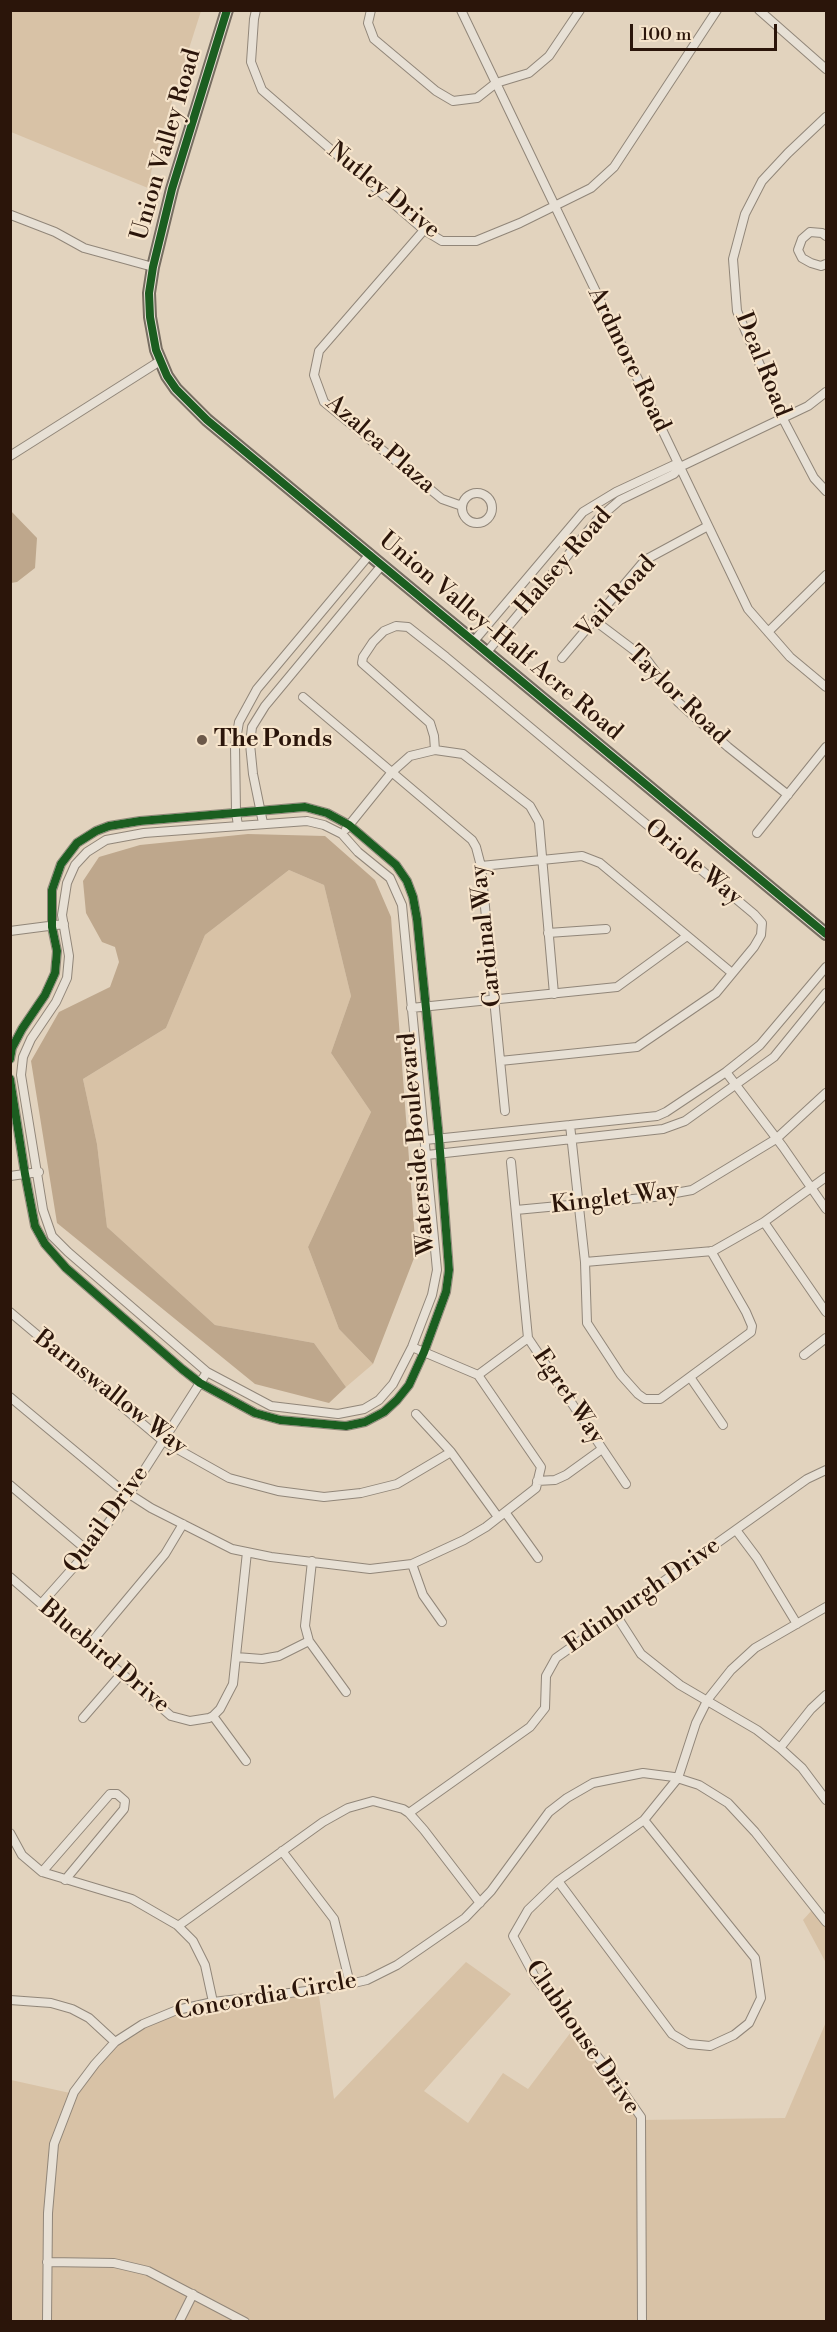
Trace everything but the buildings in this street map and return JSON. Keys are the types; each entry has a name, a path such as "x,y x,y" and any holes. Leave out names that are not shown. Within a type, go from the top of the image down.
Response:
{"street":[{"name":"Union Valley Road","path":"160,361 152,336 150,317 149,292 153,267 172,189 227,10"},
{"name":"Nutley Drive","path":"256,10 251,62 262,90 424,231 442,241 476,241 591,188 614,167 717,10"},
{"path":"371,10 368,23 374,39 436,91 453,101 477,98 496,83 529,73 549,56 580,10"},
{"name":"Ardmore Road","path":"461,10 748,609 790,657 826,687"},
{"path":"759,10 826,69"},
{"name":"Deal Road","path":"826,117 762,181 745,214 733,259 737,311 782,417 814,478 826,491"},
{"path":"11,215 55,232 84,248 153,267"},
{"name":"Azalea Plaza","path":"424,231 319,351 314,375 324,402 442,499 462,506"},
{"path":"826,236 822,233 810,232 802,239 798,250 802,258 811,263 821,266 826,264"},
{"path":"10,456 160,361"},
{"name":"Union Valley-Half Acre Road","path":"160,361 176,389 207,420 826,934"},
{"name":"Halsey Road","path":"487,652 597,519 620,500 674,474 680,467 808,406 826,392"},
{"name":"Halsey Road","path":"474,641 584,512 616,492 674,465 680,467"},
{"name":"Vail Road","path":"562,658 645,560 708,526"},
{"path":"238,825 235,746 239,722 257,689 370,554"},
{"path":"263,823 253,774 250,744 252,727 265,706 382,565"},
{"path":"768,632 826,576"},
{"path":"523,583 532,584 536,592"},
{"name":"Taylor Road","path":"594,620 647,660 678,702 728,747 788,795"},
{"name":"Oriole Way","path":"435,750 430,723 362,663 363,657 373,642 384,631 396,626 408,627 762,923 761,935 716,993 637,1047 500,1062"},
{"name":"Cardinal Way","path":"303,697 472,840 481,866 505,1111"},
{"path":"757,833 826,747"},
{"path":"342,834 392,772 410,756 435,750 463,753 530,806 539,822 554,994"},
{"name":"Waterside Boulevard","path":"10,1059 12,1048 45,995 55,973 57,951 52,927 52,890 61,864 76,843 109,826 140,821 305,807 327,813 349,825 396,865 413,897 417,920 439,1138 449,1270 446,1292 409,1385 384,1412 365,1422 346,1426 280,1420 255,1413 226,1395 200,1383 66,1268 45,1244 35,1226 10,1080"},
{"name":"Waterside Boulevard","path":"307,821 324,825 342,834 358,852 390,878 402,905 437,1270 432,1295 412,1347 393,1384 379,1400 364,1409 338,1414 271,1406 207,1372 68,1252 52,1236 43,1210 39,1173 21,1075 23,1057 31,1039 56,1002 67,978 69,956 62,915 67,883 75,865 87,852 106,840 144,833 238,825 307,821"},
{"path":"481,866 582,856 600,863 732,973"},
{"path":"10,931 64,924"},
{"path":"548,933 606,928"},
{"path":"411,1008 617,987 687,936"},
{"path":"425,1140 657,1116 674,1108 760,1046 826,967"},
{"path":"806,992 818,1004"},
{"path":"427,1155 663,1129 685,1120 774,1057 826,993"},
{"path":"726,1072 826,1209"},
{"name":"Kinglet Way","path":"516,1210 654,1197 692,1190 776,1138 826,1093"},
{"path":"570,1125 585,1262 587,1323 621,1375 645,1399 660,1400 751,1332 752,1326 746,1312 711,1251"},
{"name":"Egret Way","path":"511,1162 528,1338 626,1484"},
{"path":"10,1176 39,1173"},
{"path":"585,1262 711,1251 764,1222 826,1177"},
{"path":"764,1222 826,1312"},
{"name":"Barnswallow Way","path":"10,1312 163,1441 229,1478 278,1491 324,1497 361,1493 397,1484 451,1452"},
{"path":"478,1375 528,1338"},
{"path":"804,1355 826,1338"},
{"path":"10,1397 117,1486 151,1508 232,1549 370,1569 412,1564 464,1540 501,1515 536,1488 541,1467 478,1375 412,1347"},
{"name":"Quail Drive","path":"41,1604 88,1551 129,1494 207,1372"},
{"path":"690,1377 723,1425"},
{"path":"417,1414 538,1558"},
{"path":"537,1481 555,1480 566,1475 602,1449"},
{"name":"Edinburgh Drive","path":"409,1814 530,1727 545,1708 546,1676 556,1658 807,1479 826,1470"},
{"path":"10,1485 88,1551"},
{"path":"89,1645 165,1554 183,1524"},
{"path":"736,1530 757,1558 796,1624"},
{"path":"246,1761 213,1716 220,1709 233,1684 247,1552"},
{"path":"312,1562 305,1626 309,1641 346,1692"},
{"path":"412,1564 423,1595 442,1622"},
{"name":"Bluebird Drive","path":"10,1577 171,1716 190,1721 213,1716"},
{"path":"644,1821 755,1958 761,1998 749,2023 734,2035 710,2046 688,2044 672,2034 558,1881 644,1821 678,1778 696,1723 707,1701 731,1670 755,1648 826,1607"},
{"path":"616,1615 641,1654 680,1685 757,1730 780,1748 802,1768 826,1800"},
{"path":"236,1657 262,1659 279,1656 309,1641"},
{"path":"83,1718 122,1673"},
{"path":"780,1748 811,1709 826,1695"},
{"name":"Concordia Circle","path":"47,2322 51,2162 59,2128 74,2092 95,2064 116,2042 143,2024 177,2010 213,2002 350,1984 367,1980 397,1965 465,1917 492,1891 549,1812 593,1783 643,1773 678,1778 699,1785 728,1803 755,1832 826,1922"},
{"path":"42,1872 110,1794 117,1794 125,1801 124,1809 65,1880"},
{"path":"178,1926 323,1822 348,1808 373,1801 403,1809 409,1814 480,1903"},
{"path":"10,1833 22,1855 42,1872 132,1899 178,1926 193,1941 205,1965 213,2002"},
{"path":"282,1851 333,1919 350,1984"},
{"name":"Clubhouse Drive","path":"558,1881 528,1910 513,1936 536,1979 608,2070 641,2117 642,2322"},
{"path":"10,2000 51,2003 72,2008 89,2018 116,2042"},
{"path":"47,2262 114,2263 148,2271 245,2322"},
{"path":"179,2322 193,2294"}],"shaded area":[{"path":"10,11 201,11 154,158 148,188 11,132"},
{"path":"10,510 37,538 35,568 17,582 11,583"},
{"path":"248,834 325,836 375,880 391,917 416,1253 373,1364 339,1329 308,1247 371,1112 331,1053 351,996 324,885 289,870 205,935 166,1028 83,1079 97,1144 107,1227 215,1325 314,1343 346,1387 329,1403 255,1384 57,1223 31,1061 59,1012 110,987 119,962 115,947 102,942 86,913 83,881 99,857 140,845"},
{"path":"289,870 324,885 351,996 331,1053 371,1112 308,1247 339,1329 373,1364 346,1387 314,1343 215,1325 107,1227 97,1144 83,1079 166,1028 205,935"},
{"path":"812,1910 826,1922 826,1963 803,1920"},
{"path":"466,1962 511,1994 424,2091 468,2123 503,2073 528,2089 574,2028 640,2120 785,2118 826,2022 826,2321 11,2322 11,2080 70,2093 134,2026 278,1992 318,1989 334,2099"}],"cycle path":[{"path":"227,10 172,189 153,267 149,293 150,317 156,350 167,376 176,389 207,420 826,934"},
{"path":"10,1059 12,1048 45,995 55,973 57,951 52,927 52,890 61,864 77,843 109,826 140,821 305,807 327,813 349,825 396,865 407,881 417,919 439,1138 449,1270 446,1292 409,1385 384,1412 365,1422 346,1426 280,1420 255,1413 200,1383 66,1268 45,1244 35,1226 10,1079"}],"place":[{"name":"The Ponds","path":"202,740"}]}
